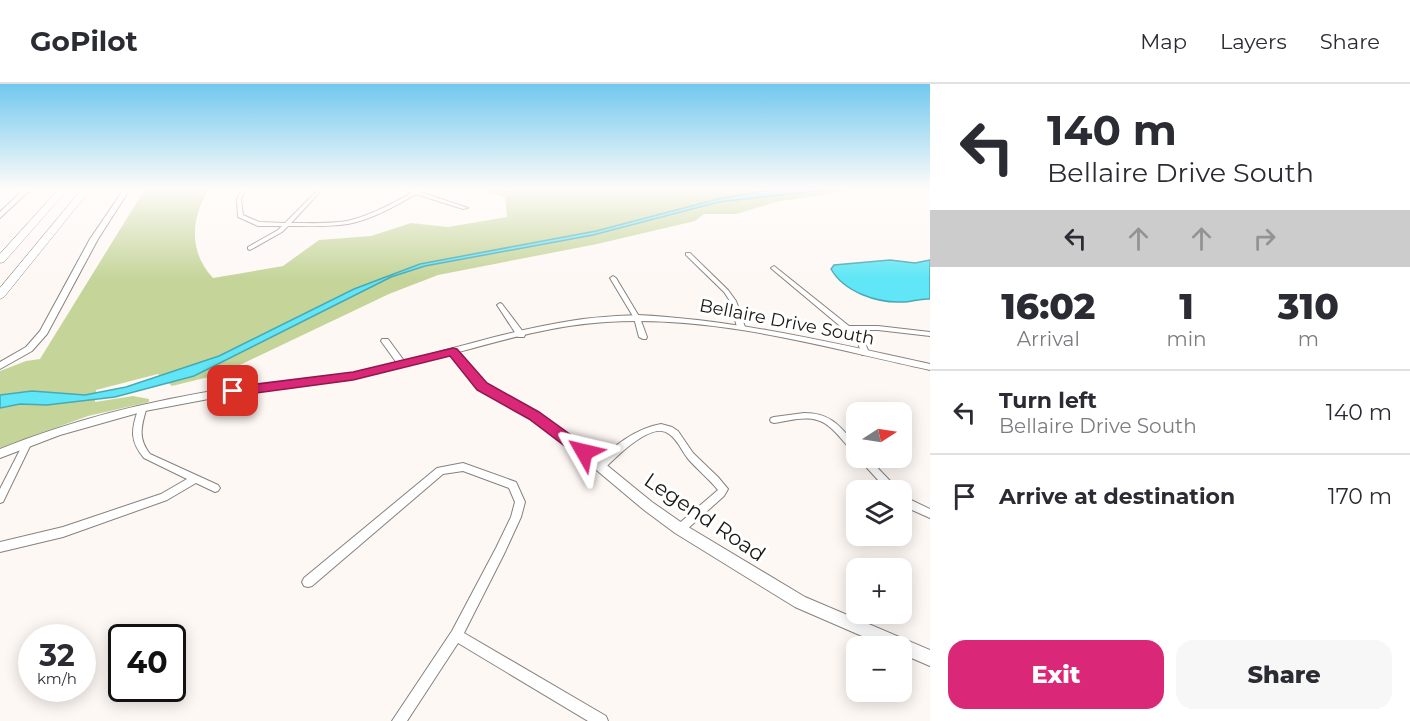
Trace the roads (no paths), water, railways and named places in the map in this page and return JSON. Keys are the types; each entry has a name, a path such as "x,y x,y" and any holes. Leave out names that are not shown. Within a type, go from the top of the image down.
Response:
{"highway":[{"path":"0,260 37,219"},
{"path":"0,295 63,219"}],"street":[{"path":"0,366 28,349 44,332 107,219"},
{"path":"246,219 258,224 333,224 364,219"},
{"path":"250,248 280,231 292,219"},
{"path":"688,254 730,296 741,327"},
{"path":"774,268 860,340 865,353"},
{"path":"613,278 637,318 643,337"},
{"path":"501,305 521,335"},
{"name":"Bellaire Drive South","path":"0,454 28,442 92,422 142,410 233,391 353,376 521,335 605,319 695,320 741,327 930,366"},
{"path":"847,328 878,328 930,334"},
{"path":"386,341 402,364"},
{"name":"Legend Road","path":"453,352 482,386 534,416 680,529 800,602 930,658"},
{"path":"142,410 135,438 140,449 147,456 215,488"},
{"path":"774,420 821,416 830,421 846,439"},
{"path":"601,466 636,435 657,428 668,429 672,432 702,469 713,476 723,489 721,494 680,529"},
{"path":"0,499 28,442"},
{"path":"308,582 429,478 449,468 463,467 513,484 520,502 516,517 491,570 456,635 399,721"},
{"path":"872,468 884,480"},
{"path":"0,547 63,532 164,497 195,479"},
{"path":"912,506 930,514"},
{"path":"456,635 601,721"}],"water":[{"path":"643,219 655,219 593,235 425,266 391,277 194,376 115,397 47,405 20,404 0,408 0,395 32,391 85,395 126,387 219,356 354,289 420,264 596,231"},
{"path":"890,260 915,263 930,260 930,299 892,302 872,298 844,284 831,269 834,265"}]}
